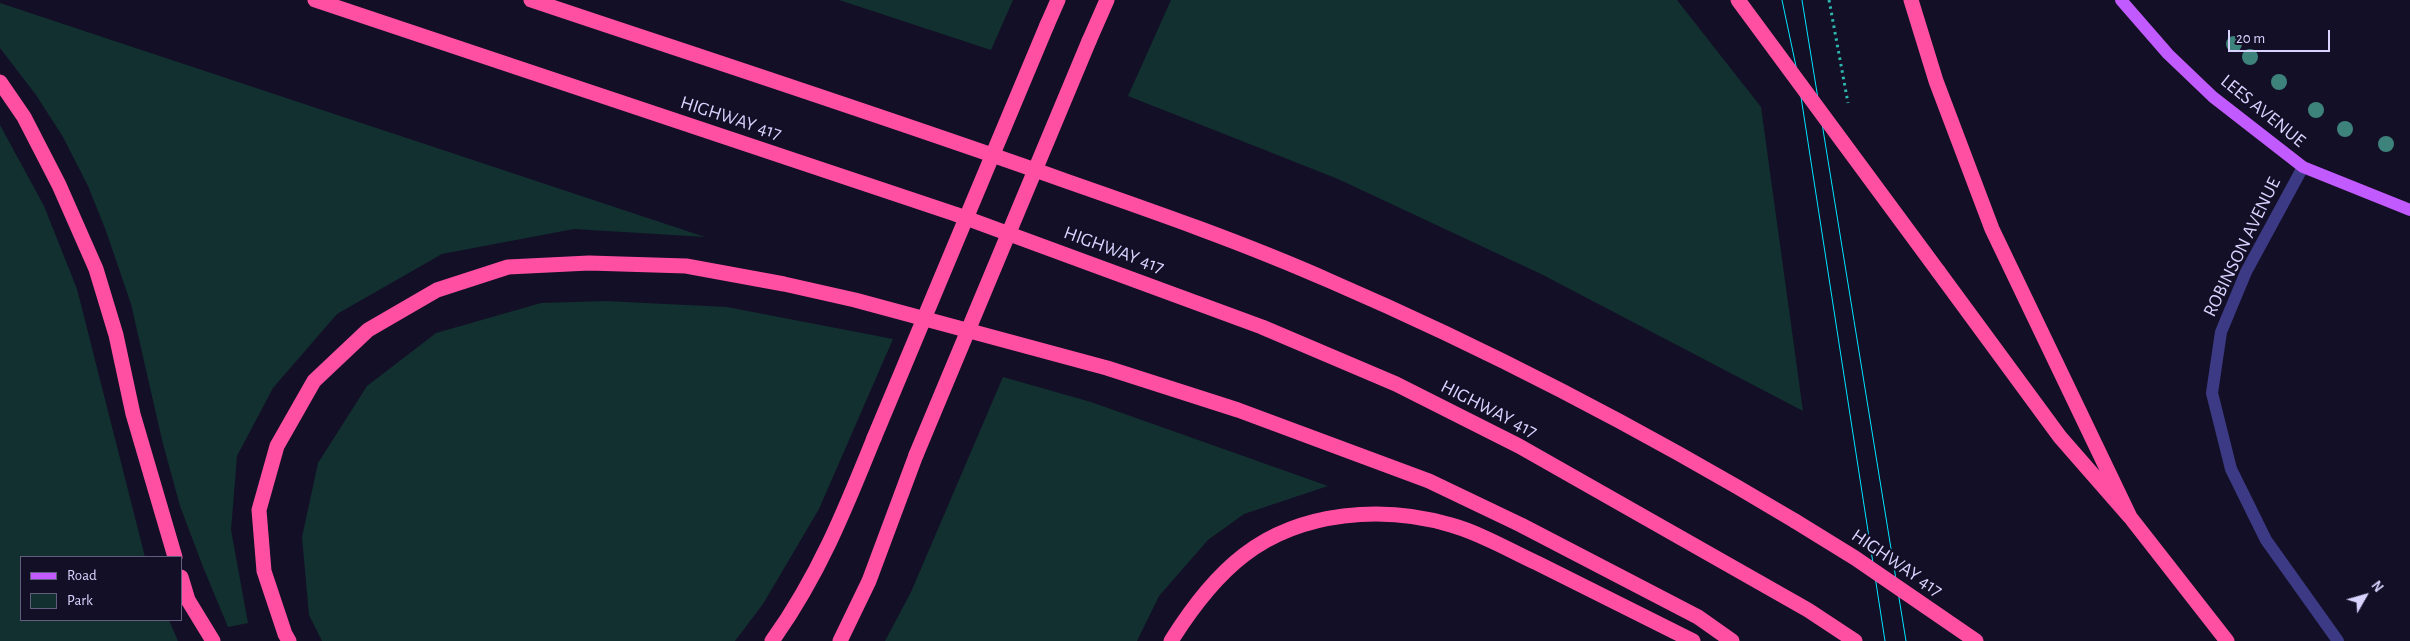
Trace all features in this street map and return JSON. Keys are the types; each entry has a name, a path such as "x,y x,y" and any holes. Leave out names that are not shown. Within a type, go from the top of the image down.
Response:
{"highway":[{"name":"HIGHWAY 417","path":"315,0 955,214 1262,327 1396,384 1519,446 1808,610 1855,641"},
{"name":"HIGHWAY 417","path":"531,0 947,138 1175,219 1327,279 1421,322 1614,417 1795,521 1855,558 1976,641"},
{"path":"772,641 807,589 835,533 1058,0"},
{"path":"840,641 869,581 916,455 1107,0"},
{"path":"1738,0 2060,438 2130,517 2227,641"},
{"path":"1911,0 1936,81 1992,229 2035,314 2130,517"},
{"path":"0,82 24,117 42,151 96,269 116,335 132,414 175,556"},
{"path":"289,641 264,571 259,510 277,446 314,381 368,330 437,290 508,267 589,263 686,266 784,284 855,300 1107,368 1238,410 1429,481 1521,525 1698,617 1732,641"},
{"path":"1171,641 1204,594 1245,554 1295,528 1346,516 1374,513 1400,514 1452,525 1498,545 1693,641"},
{"path":"182,580 188,600 212,641"}],"main road":[{"name":"LEES AVENUE","path":"2121,0 2168,54 2213,97 2303,167 2410,210"}],"street":[{"name":"ROBINSON AVENUE","path":"2303,167 2246,272 2221,332 2212,393 2231,470 2266,540 2338,641"}],"path":[{"path":"1828,0 1849,109"}],"green space":[{"path":"839,0 1013,0 991,50"},
{"path":"1171,0 1677,0 1761,107 1803,411 1541,274 1338,179 1128,96"},
{"path":"0,3 705,237 574,229 442,254 337,314 273,388 237,456 231,530 248,623 228,627 180,506 162,440 131,304 106,231 88,186 63,137 36,95 0,48"},
{"path":"0,125 44,206 77,289 145,556 20,556 20,621 169,621 178,641 0,641"},
{"path":"605,301 727,307 893,339 819,509 763,604 735,641 322,641 309,615 302,537 318,463 367,386 436,333 541,303"},
{"path":"1003,377 1091,402 1328,486 1244,514 1208,540 1159,596 1137,641 885,641 911,592"}],"tram line":[{"path":"1782,0 1797,71 1885,641"},
{"path":"1802,0 1906,641"}]}
